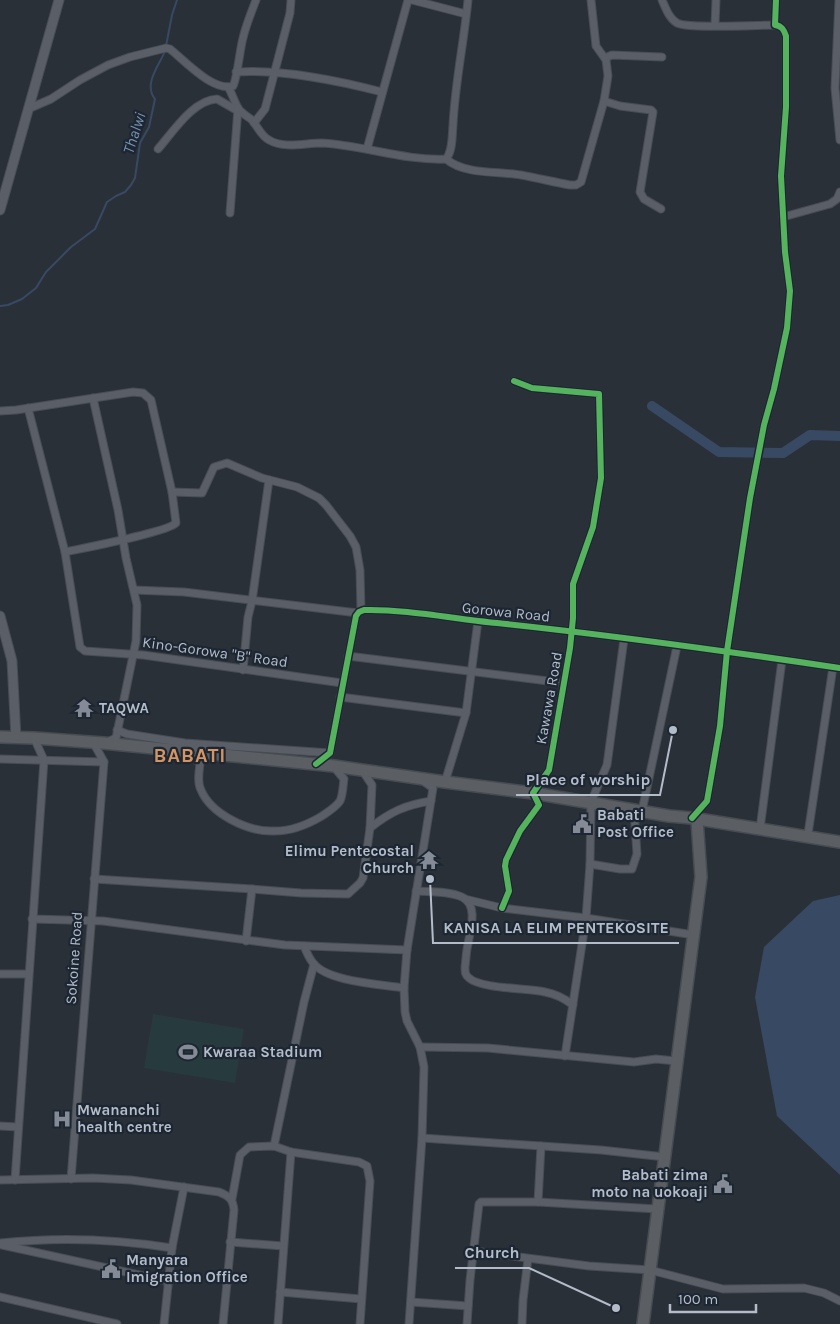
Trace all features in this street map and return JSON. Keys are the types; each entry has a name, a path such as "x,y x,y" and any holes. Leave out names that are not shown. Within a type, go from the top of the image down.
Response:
{"highway":[{"path":"0,737 34,738 173,750 188,747 532,793 840,842"},
{"path":"669,816 692,828 701,877"},
{"path":"643,1324 701,877 694,819"}],"street":[{"path":"0,210 59,0"},
{"path":"28,109 51,99 108,65 166,48 170,49 218,85 233,86 236,83 236,72 243,38 256,0"},
{"path":"254,123 265,109 291,0"},
{"path":"367,148 408,0"},
{"path":"412,0 466,14"},
{"path":"446,158 449,156 451,146 455,93 468,0"},
{"path":"158,149 195,107 205,101 217,99 238,110 254,123 266,139 274,143 297,145 322,144 367,148 388,154 446,158 455,165 463,167 520,175 570,185 578,184 581,182 604,101 608,76 608,64 596,46 591,0"},
{"path":"662,0 669,14 679,24 696,26 775,24 780,26 786,36 786,108 781,176 785,252 790,292 787,328 764,425 751,491 727,651 720,726 707,800 694,819"},
{"path":"715,25 716,0"},
{"path":"775,24 776,0"},
{"path":"839,0 835,88 840,140"},
{"path":"605,58 612,55 662,56"},
{"path":"236,72 256,71 326,80 382,92"},
{"path":"228,87 238,110 230,213"},
{"path":"604,101 620,106 651,110 653,112 640,192 644,200 661,209"},
{"path":"783,216 830,204 837,199 840,192"},
{"name":"Kawawa Road","path":"514,381 532,388 595,393 600,396 601,478 592,533 573,584 572,631 549,770 532,793"},
{"path":"0,410 28,408 133,392 143,393 150,398 172,492 177,522 175,525 151,533 65,552 28,408"},
{"path":"0,759 104,762 98,743 116,738 137,630 137,605 93,398"},
{"path":"172,492 202,493 214,467 227,463 269,480 297,487 319,498 350,536 358,556 359,612 342,683 330,753 316,764"},
{"path":"243,670 248,617 252,601 269,480"},
{"name":"Kino-Gorowa \"B\" Road","path":"65,552 80,647 84,651 133,655 342,683"},
{"name":"Gorowa Road","path":"134,590 162,590 359,612 370,610 572,631 727,651 836,668"},
{"path":"0,616 12,660 16,738"},
{"path":"446,782 466,713 478,621"},
{"path":"565,1056 586,918 590,864 591,802 607,765 624,639"},
{"path":"590,864 620,869 632,868 637,854 638,811 677,646"},
{"path":"348,656 564,683"},
{"path":"760,829 782,660"},
{"path":"796,836 808,834 836,668"},
{"path":"340,698 466,713"},
{"path":"118,730 127,734 188,747 330,753"},
{"path":"15,1180 44,760 34,738"},
{"path":"188,747 200,764 199,785 210,803 219,812 247,826 272,832 293,829 314,820 340,801 344,779 334,766"},
{"name":"Sokoine Road","path":"70,1179 104,762"},
{"path":"94,879 318,894 343,895 350,893 363,878 370,828 372,784 362,770"},
{"path":"409,1324 422,1138 424,1067 420,1047 407,1021 404,988 407,950 433,788 421,779"},
{"path":"502,908 509,891 505,866 506,860 520,831 539,805 532,793"},
{"path":"370,828 399,809 414,803 431,801"},
{"path":"246,941 252,889"},
{"path":"416,892 444,893 502,908 586,918 694,935"},
{"path":"465,899 470,905 472,913 465,967 466,974 470,979 490,985 543,991 562,996 573,1005"},
{"path":"32,919 91,920 285,945 407,950"},
{"path":"304,946 314,964 332,975 404,988"},
{"path":"274,1146 304,1002 314,964"},
{"path":"0,974 28,974"},
{"path":"420,1047 488,1048 634,1062 656,1059 676,1061"},
{"path":"0,1126 18,1127"},
{"path":"422,1138 634,1153 665,1157"},
{"path":"223,1324 234,1210 232,1199 240,1155 249,1146 274,1146 291,1152 358,1162 367,1166 370,1181 360,1324"},
{"path":"538,1202 541,1146"},
{"path":"278,1324 291,1152"},
{"path":"0,1180 131,1180 219,1192 232,1199"},
{"path":"164,1324 167,1281 184,1187"},
{"path":"468,1324 468,1306 479,1204 481,1202 538,1202 657,1209"},
{"path":"0,1244 27,1240 100,1241 137,1243 172,1248"},
{"path":"230,1242 283,1246"},
{"path":"0,1244 167,1281"},
{"path":"474,1251 528,1259 650,1270 722,1289 804,1288 824,1293 840,1302"},
{"path":"522,1324 523,1292 528,1259"},
{"path":"280,1292 361,1299"},
{"path":"0,1297 116,1324"},
{"path":"411,1302 468,1306"}],"green space":[{"path":"153,1014 244,1029 235,1083 144,1068"}],"water":[{"path":"840,895 840,1175 777,1116 755,997 764,947 813,901"}],"waterway":[{"name":"Thalwi","path":"166,46 177,0"},
{"name":"Thalwi","path":"0,306 22,299 36,288 46,272 71,247 95,229 107,202 125,192 131,185 135,178 140,143 149,127 155,99 152,93 151,81 165,51"},
{"path":"652,406 719,452 783,453 810,435 840,436"}],"cycle path":[{"path":"692,818 707,801 720,726 727,651 750,498 764,425 787,328 790,291 785,252 781,176 786,107 786,36 782,29 775,25 776,0"},
{"path":"502,908 509,891 505,866 506,860 520,831 539,805 533,793 549,770 570,648 573,618 573,584 593,527 601,478 599,394 532,388 514,381"},
{"path":"316,764 330,753 356,616 364,610 414,613 583,633 840,668"}],"place":[{"name":"TAQWA","path":"84,708"},
{"name":"Place of worship","path":"673,730"},
{"name":"Babati Post Office","path":"582,824"},
{"name":"Elimu Pentecostal Church","path":"429,860"},
{"name":"KANISA LA ELIM PENTEKOSITE","path":"430,879"},
{"name":"Kwaraa Stadium","path":"188,1052"},
{"name":"Mwananchi health centre","path":"62,1119"},
{"name":"Babati zima moto na uokoaji","path":"723,1184"},
{"name":"Manyara Imigration Office","path":"111,1269"},
{"name":"Church","path":"616,1308"}],"district":[{"name":"BABATI","path":"190,755"}]}
